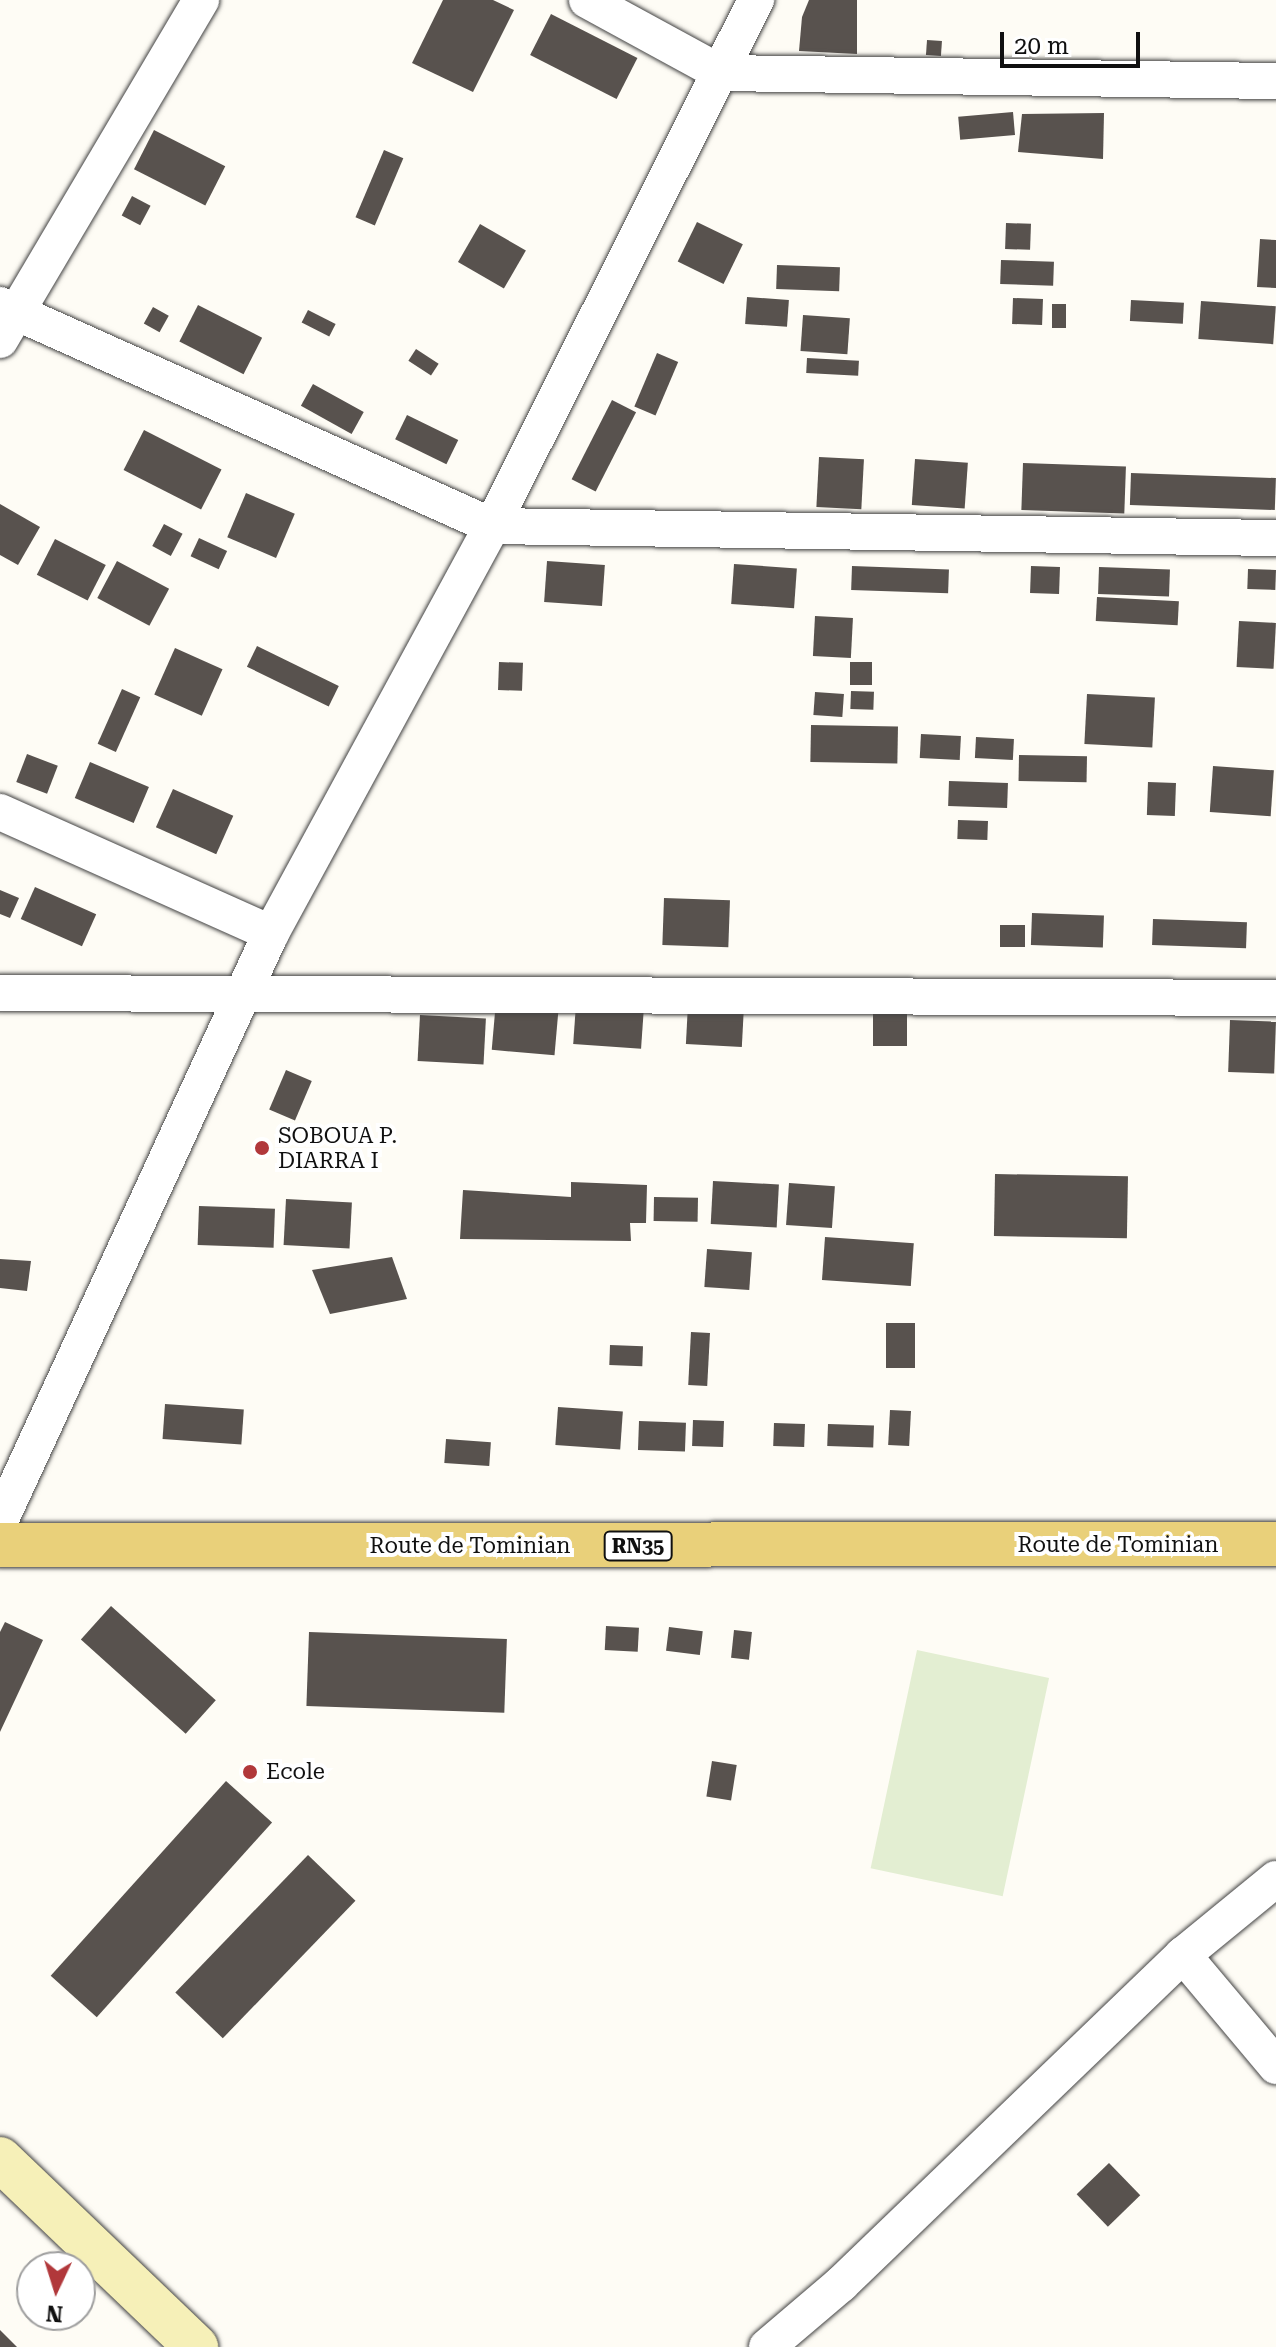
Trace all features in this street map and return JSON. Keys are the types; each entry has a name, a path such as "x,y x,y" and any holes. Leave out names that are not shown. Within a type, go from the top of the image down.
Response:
{"main road":[{"name":"Route de Tominian","path":"0,1545 1276,1544"}],"street":[{"path":"201,0 5,319 492,526 1276,538"},
{"path":"587,0 721,73 1276,81"},
{"path":"0,1521 271,933 492,526 756,0"},
{"path":"0,812 271,933"},
{"path":"0,993 1276,998"},
{"path":"767,2347 841,2284 1183,1955 1276,1879"},
{"path":"1183,1955 1276,2066"},
{"path":"0,2159 196,2347"}],"green space":[{"path":"917,1650 1049,1678 1003,1896 871,1868"}],"building":[{"path":"443,0 493,0 514,10 473,92 412,63"},
{"path":"809,0 857,0 857,54 799,51 802,17"},
{"path":"551,14 637,58 617,99 530,55"},
{"path":"927,40 942,41 941,56 926,55"},
{"path":"1013,112 1015,135 960,140 958,117"},
{"path":"1104,113 1103,159 1018,152 1022,114"},
{"path":"154,130 225,166 205,206 134,169"},
{"path":"384,150 403,158 375,225 355,217"},
{"path":"132,196 151,206 140,225 122,215"},
{"path":"697,222 743,244 724,284 678,262"},
{"path":"1006,223 1031,224 1030,250 1005,249"},
{"path":"480,224 526,250 504,289 458,262"},
{"path":"1260,239 1276,240 1276,288 1257,287"},
{"path":"1001,260 1054,262 1053,286 1000,284"},
{"path":"777,265 840,267 839,291 776,289"},
{"path":"747,297 789,300 787,327 745,324"},
{"path":"1013,298 1043,299 1042,325 1012,324"},
{"path":"1131,300 1184,303 1183,324 1130,321"},
{"path":"1201,301 1276,306 1273,344 1198,339"},
{"path":"1052,304 1066,304 1066,328 1052,328"},
{"path":"198,305 262,338 244,374 179,342"},
{"path":"153,307 169,316 160,332 144,324"},
{"path":"308,310 336,324 329,337 302,322"},
{"path":"803,315 850,318 847,354 800,351"},
{"path":"416,349 439,364 431,375 408,361"},
{"path":"657,353 678,362 656,415 634,406"},
{"path":"807,358 859,361 858,376 806,373"},
{"path":"313,384 364,412 352,434 301,406"},
{"path":"612,400 636,412 596,492 572,479"},
{"path":"407,415 458,440 446,464 395,439"},
{"path":"144,430 222,469 201,510 124,470"},
{"path":"819,457 864,459 861,509 816,507"},
{"path":"915,459 968,463 965,509 912,505"},
{"path":"1023,463 1126,467 1124,514 1021,510"},
{"path":"1131,473 1276,478 1275,510 1130,505"},
{"path":"246,493 295,514 276,558 227,537"},
{"path":"0,504 40,527 18,565 0,555"},
{"path":"164,524 183,534 171,556 152,546"},
{"path":"199,538 227,551 219,569 191,556"},
{"path":"55,539 106,565 88,601 37,575"},
{"path":"117,561 169,589 149,626 97,598"},
{"path":"547,561 605,565 602,606 544,602"},
{"path":"734,564 797,568 794,608 731,604"},
{"path":"852,566 949,569 948,593 851,590"},
{"path":"1031,566 1060,567 1059,594 1030,593"},
{"path":"1099,567 1170,569 1169,596 1098,594"},
{"path":"1248,569 1276,570 1275,590 1247,589"},
{"path":"1097,597 1179,601 1178,625 1096,621"},
{"path":"815,616 853,618 851,658 813,656"},
{"path":"1239,621 1276,623 1274,669 1237,667"},
{"path":"257,646 339,686 329,707 247,667"},
{"path":"175,648 223,669 202,716 154,695"},
{"path":"499,662 523,663 522,691 498,690"},
{"path":"850,662 872,662 872,685 850,685"},
{"path":"122,689 140,697 116,752 98,744"},
{"path":"851,691 874,692 873,710 850,709"},
{"path":"815,692 844,694 842,717 813,715"},
{"path":"1087,694 1155,698 1152,747 1084,744"},
{"path":"811,725 898,727 897,764 810,762"},
{"path":"921,734 961,736 960,760 920,758"},
{"path":"976,737 1014,739 1013,760 975,758"},
{"path":"27,754 58,766 47,794 16,782"},
{"path":"1019,755 1087,756 1087,782 1019,781"},
{"path":"90,762 149,787 134,823 75,798"},
{"path":"1213,766 1274,770 1271,816 1210,812"},
{"path":"949,781 1008,783 1007,808 948,806"},
{"path":"1148,782 1176,783 1175,816 1147,815"},
{"path":"173,789 233,816 216,854 156,827"},
{"path":"958,820 988,821 987,840 957,839"},
{"path":"35,887 96,914 82,946 21,919"},
{"path":"0,890 19,898 10,918 0,914"},
{"path":"664,898 730,900 728,947 662,945"},
{"path":"1032,913 1104,916 1103,947 1031,945"},
{"path":"1153,919 1247,922 1246,948 1152,945"},
{"path":"1000,925 1025,925 1025,947 1000,947"},
{"path":"496,1001 559,1006 554,1055 492,1050"},
{"path":"576,1004 644,1009 641,1049 573,1044"},
{"path":"688,1004 744,1007 742,1047 686,1044"},
{"path":"873,1008 907,1008 907,1046 873,1046"},
{"path":"420,1015 486,1018 484,1064 418,1061"},
{"path":"1230,1020 1276,1022 1274,1074 1228,1072"},
{"path":"286,1070 312,1081 295,1121 269,1110"},
{"path":"995,1174 1128,1176 1127,1238 994,1236"},
{"path":"713,1181 779,1184 777,1227 711,1224"},
{"path":"571,1182 647,1185 646,1223 630,1223 631,1241 460,1239 463,1190 571,1197"},
{"path":"789,1183 835,1186 832,1228 786,1225"},
{"path":"654,1197 698,1198 698,1222 654,1221"},
{"path":"286,1199 352,1202 350,1248 284,1245"},
{"path":"199,1206 275,1209 274,1248 198,1245"},
{"path":"825,1237 914,1243 911,1286 822,1280"},
{"path":"707,1249 752,1252 749,1290 704,1287"},
{"path":"392,1257 407,1299 330,1314 312,1270"},
{"path":"0,1259 31,1261 27,1291 0,1288"},
{"path":"886,1323 915,1323 915,1368 886,1368"},
{"path":"691,1332 710,1333 707,1386 688,1385"},
{"path":"610,1345 643,1346 642,1366 609,1365"},
{"path":"165,1404 244,1410 241,1444 163,1439"},
{"path":"558,1407 623,1412 620,1449 555,1445"},
{"path":"890,1410 911,1411 909,1446 888,1445"},
{"path":"693,1420 724,1421 723,1447 692,1446"},
{"path":"639,1421 686,1423 685,1452 638,1450"},
{"path":"774,1423 805,1424 804,1447 773,1446"},
{"path":"828,1424 874,1426 873,1448 827,1446"},
{"path":"446,1439 491,1442 489,1466 444,1463"},
{"path":"111,1606 216,1700 186,1734 81,1639"},
{"path":"5,1622 43,1640 0,1732 0,1632"},
{"path":"606,1626 639,1628 638,1652 605,1650"},
{"path":"669,1627 703,1631 700,1655 666,1651"},
{"path":"734,1630 752,1632 749,1660 731,1658"},
{"path":"309,1632 507,1639 504,1713 306,1706"},
{"path":"712,1761 737,1765 731,1800 706,1797"},
{"path":"226,1781 272,1822 97,2017 51,1976"},
{"path":"308,1855 355,1901 223,2038 175,1992"},
{"path":"1109,2163 1140,2195 1108,2227 1077,2194"},
{"path":"0,2330 17,2347 0,2347"}],"place":[{"name":"SOBOUA P. DIARRA I","path":"262,1148"},
{"name":"Ecole","path":"250,1772"}]}
